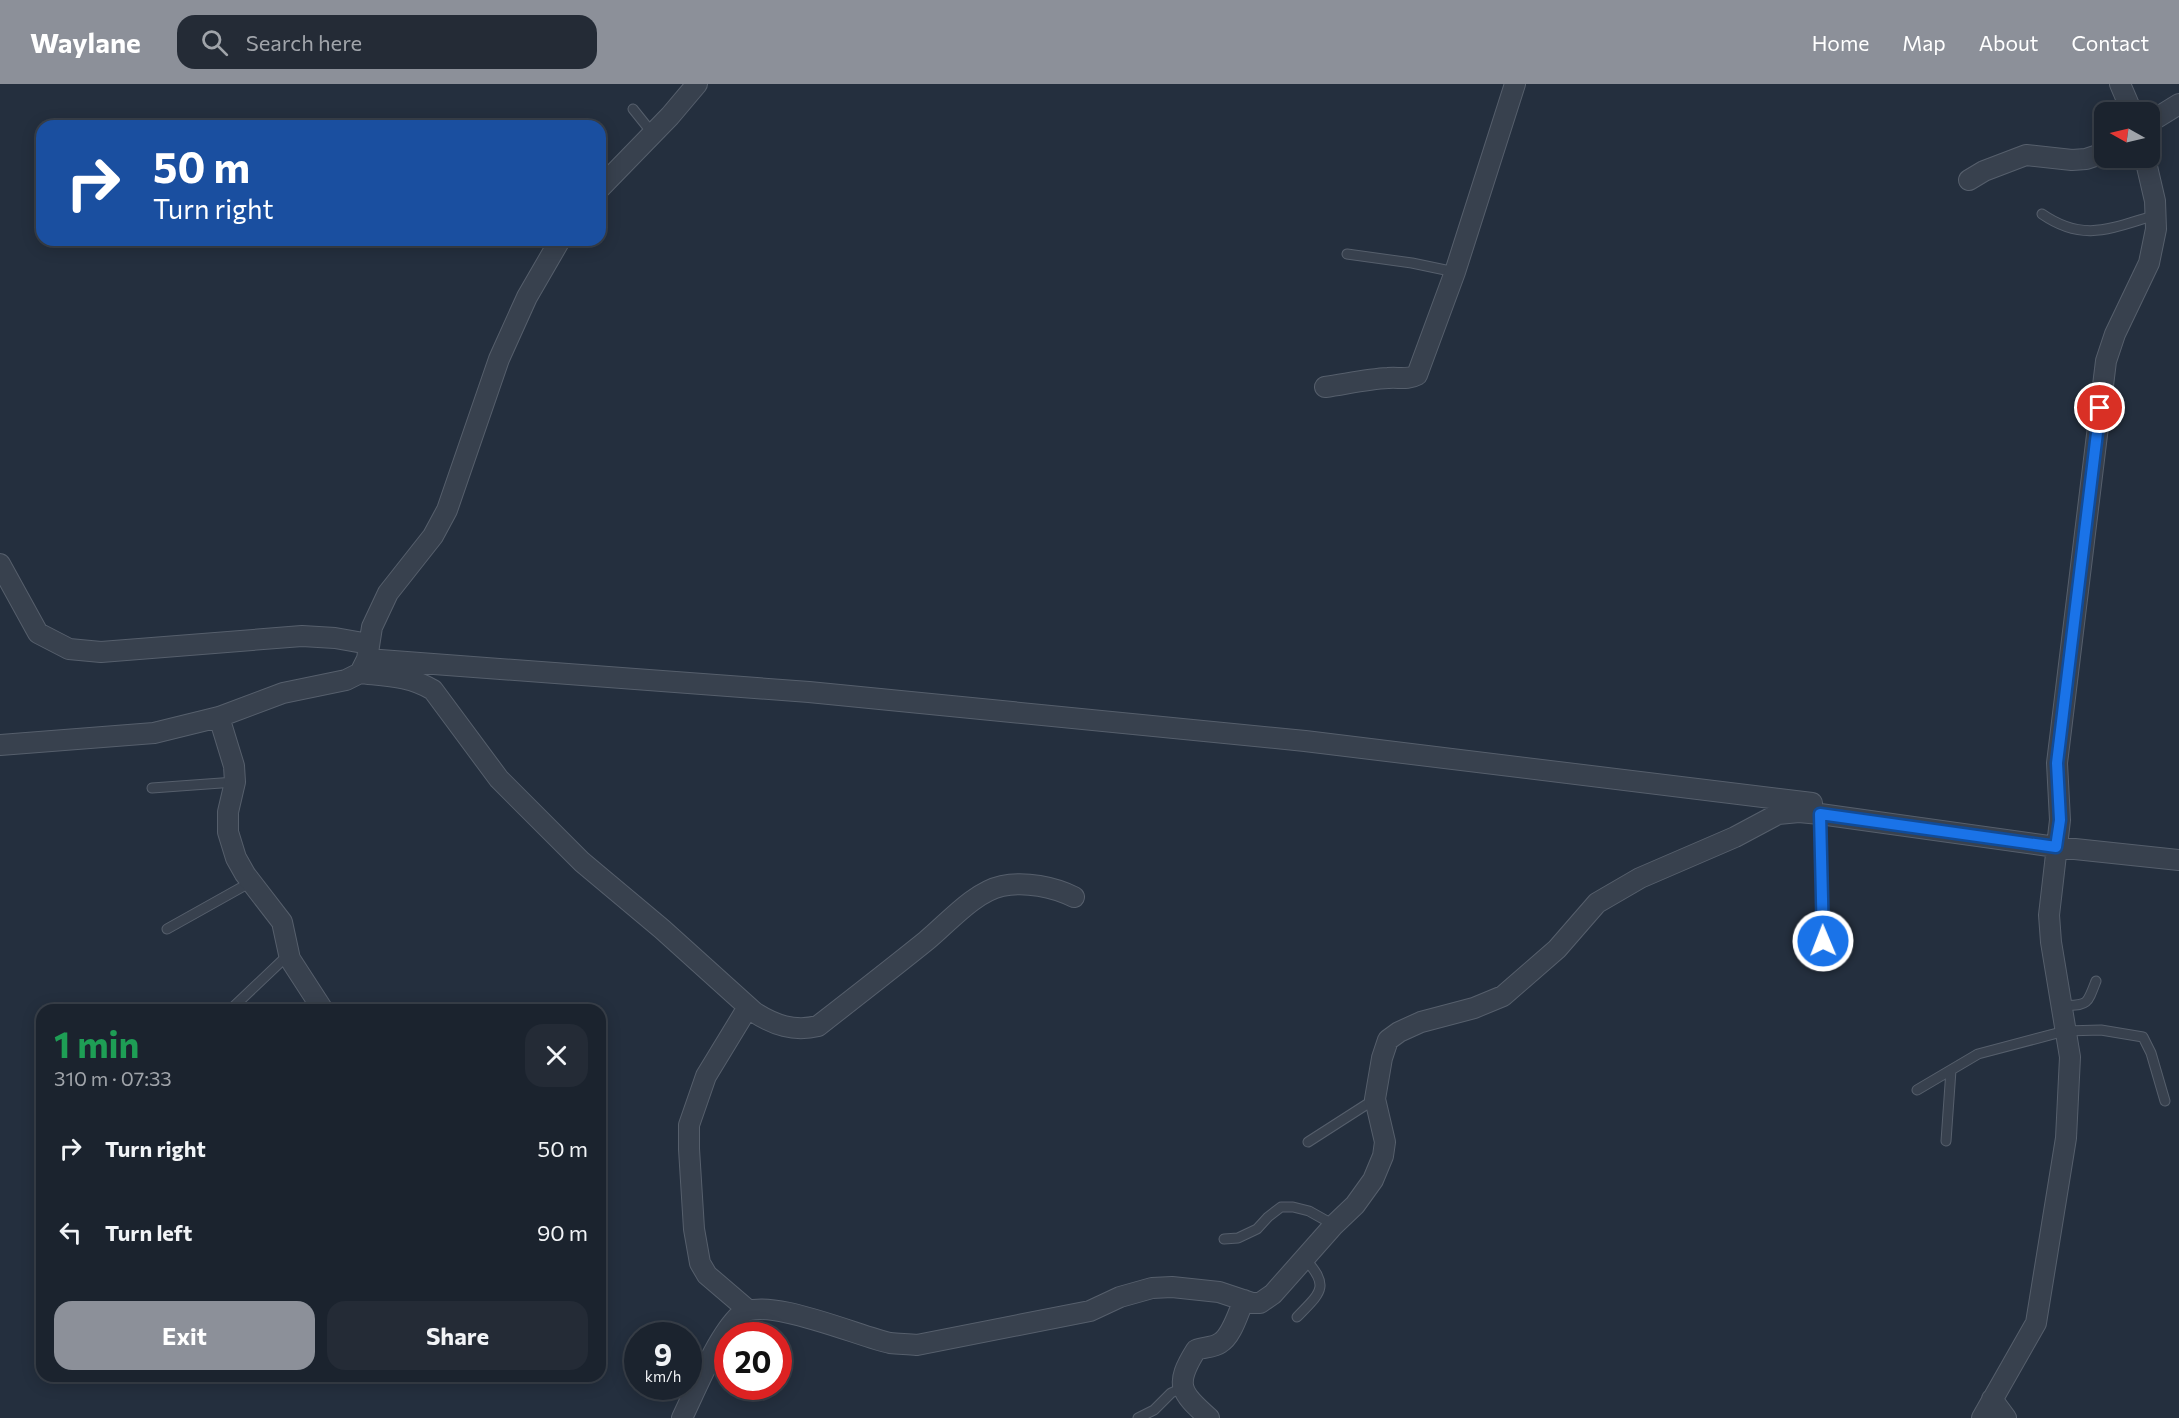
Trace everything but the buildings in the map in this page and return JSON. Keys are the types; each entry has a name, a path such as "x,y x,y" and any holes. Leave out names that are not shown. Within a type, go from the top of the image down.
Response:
{"street":[{"path":"606,182 653,134 697,84"},
{"path":"1325,387 1370,380 1411,378 1418,375 1455,272 1515,84"},
{"path":"2120,84 2128,102"},
{"path":"2160,116 2179,104"},
{"path":"1969,180 1984,171 2026,155 2072,160 2094,156"},
{"path":"1982,1418 2036,1323 2066,1138 2070,1057 2051,942 2049,915 2060,820 2057,763 2106,361 2115,334 2150,263 2156,229 2155,201 2147,168"},
{"path":"0,745 154,733 219,717 283,693 346,680 365,659 372,627 388,593 433,536 447,510 499,359 527,297 557,246"},
{"path":"0,564 38,633 69,649 101,652 302,636 335,638 365,659 434,690 499,779 582,862 662,929 748,1007 764,1019 785,1027 805,1029 818,1026 941,929 970,901 986,892 1002,886 1040,886 1062,891 1074,897"},
{"path":"365,659 809,692 1305,741 1764,797 2179,860"},
{"path":"219,717 234,766 235,782 228,812 228,832 236,858 250,882 282,922 288,954 319,1004"},
{"path":"682,1418 725,1332 741,1314 748,1310 769,1309 841,1327 889,1343 917,1345 1089,1311 1120,1297 1152,1288 1172,1287 1219,1293 1260,1303 1267,1299 1355,1205 1372,1180 1383,1156 1385,1142 1375,1099 1388,1040 1421,1022 1474,1008 1503,996 1557,949 1597,903 1640,878 1735,837 1778,814 1799,812 1820,814 2057,842"},
{"path":"748,1007 706,1076 689,1125 694,1229 700,1263 707,1275 748,1310"},
{"path":"1209,1418 1189,1400 1182,1388 1184,1372 1196,1350 1222,1343 1227,1337 1244,1300"},
{"path":"1992,1399 2006,1418"}],"lane":[{"path":"633,109 653,134"},
{"path":"2042,214 2059,226 2092,231 2106,230 2156,215"},
{"path":"1347,254 1412,263 1455,272"},
{"path":"152,788 235,782"},
{"path":"1820,814 1823,941"},
{"path":"167,929 250,882"},
{"path":"236,1004 288,954"},
{"path":"2061,1006 2085,1004 2096,981"},
{"path":"1917,1090 1978,1054 2066,1031 2101,1030 2143,1037 2151,1053 2165,1101"},
{"path":"1946,1141 1952,1070"},
{"path":"1308,1142 1375,1099"},
{"path":"1224,1239 1238,1238 1257,1229 1281,1207 1309,1211 1334,1225"},
{"path":"1297,1317 1317,1296 1321,1287 1315,1269 1305,1258"},
{"path":"1138,1418 1154,1410 1171,1393 1182,1388"}],"route":[{"path":"1823,941 1820,814 2056,847 2060,820 2057,763 2100,408"}]}
